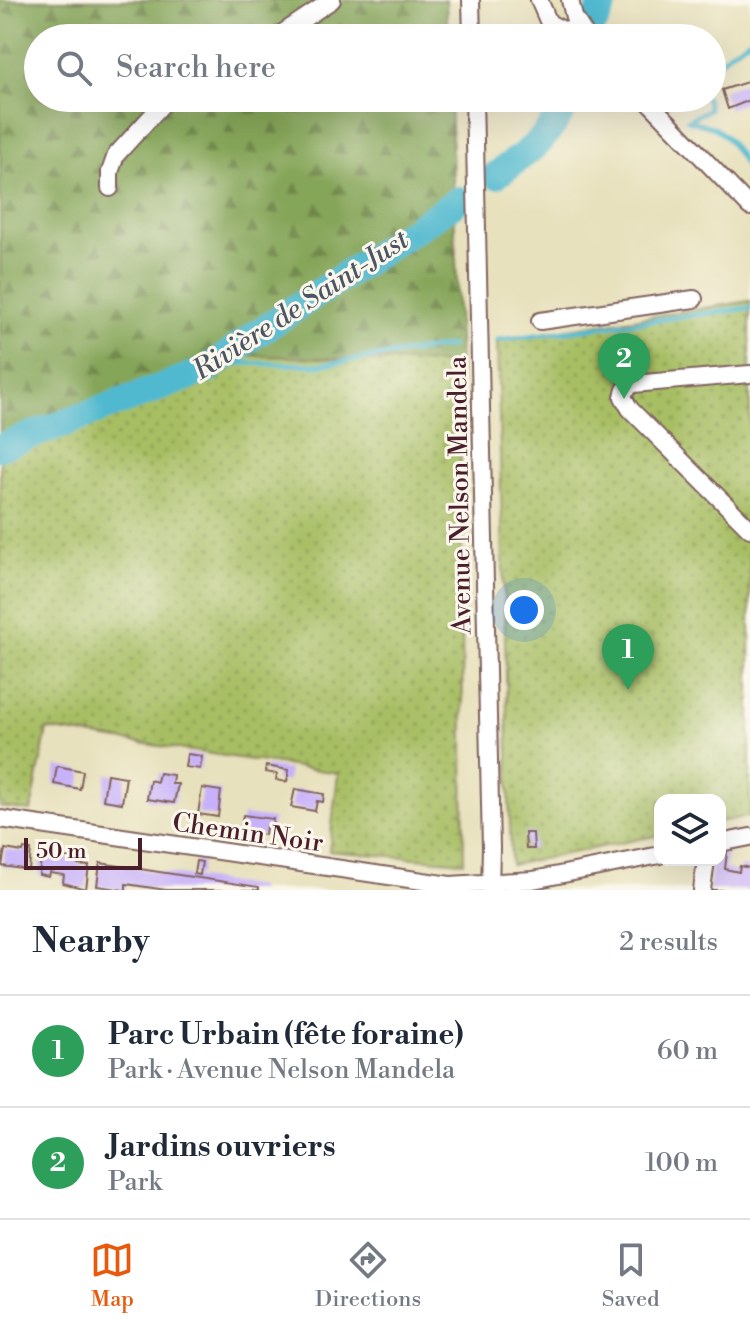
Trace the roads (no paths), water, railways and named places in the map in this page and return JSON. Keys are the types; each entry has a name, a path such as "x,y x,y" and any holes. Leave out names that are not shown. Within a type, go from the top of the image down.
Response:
{"street":[{"path":"296,24 332,0"},
{"path":"471,0 472,24"},
{"path":"539,0 551,24"},
{"path":"570,0 580,24"},
{"path":"110,188 110,172 116,155 155,112"},
{"name":"Avenue Nelson Mandela","path":"474,112 490,887"},
{"path":"658,112 750,207"},
{"path":"540,321 694,299"},
{"path":"750,374 633,384 625,390 623,397 630,409 750,529"},
{"name":"Chemin Noir","path":"0,819 440,885 490,887 654,856"},
{"path":"726,842 750,837"},
{"path":"702,890 705,866"}],"waterway":[{"name":"Rivière de Saint-Just","path":"595,22 605,0"},
{"path":"726,56 750,39"},
{"name":"Rivière de Saint-Just","path":"496,175 538,142 561,112"},
{"path":"703,112 688,120 715,128 728,139 750,172"},
{"name":"Rivière de Saint-Just","path":"0,447 207,370 259,332 459,200"},
{"path":"497,340 750,308"},
{"path":"207,370 243,363 319,365 451,346"}],"place":[{"name":"Jardins ouvriers","path":"624,399"},
{"name":"Parc Urbain (fête foraine)","path":"628,690"}]}
